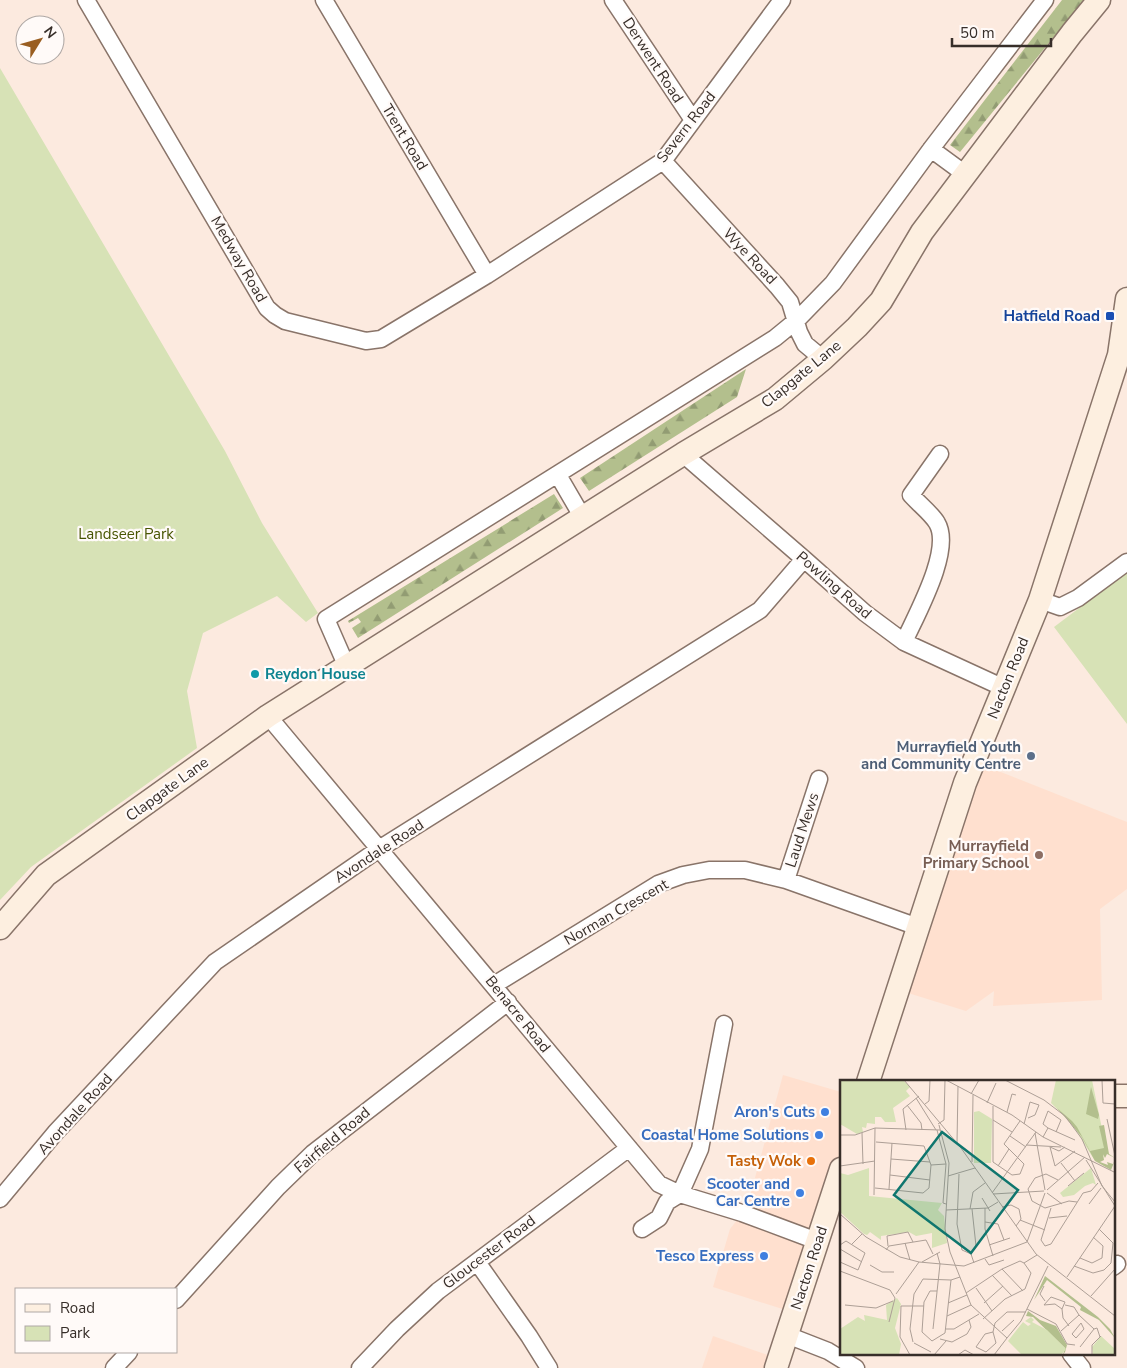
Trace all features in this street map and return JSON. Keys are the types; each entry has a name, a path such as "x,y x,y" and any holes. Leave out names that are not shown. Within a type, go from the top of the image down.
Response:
{"street":[{"name":"Medway Road","path":"86,0 262,300 275,315 285,321 366,341 381,339 487,274"},
{"name":"Trent Road","path":"324,0 487,274"},
{"name":"Derwent Road","path":"613,0 693,120"},
{"name":"Severn Road","path":"487,274 663,161 782,0"},
{"path":"347,667 326,619 558,476 775,338 796,320 833,283 931,149 1045,0"},
{"name":"Clapgate Lane","path":"0,928 46,875 268,716 683,454 775,399 823,359 881,301 922,232 1072,33 1100,0"},
{"path":"931,149 965,174"},
{"name":"Wye Road","path":"663,161 790,302 799,332 805,344 823,359"},
{"name":"Nacton Road","path":"869,1080 965,783 1040,600 1119,355 1127,299"},
{"name":"Powling Road","path":"683,454 865,613 904,642 1004,688"},
{"path":"904,642 939,562 942,542 938,523 911,495 940,454"},
{"path":"558,476 583,518"},
{"name":"Avondale Road","path":"0,1199 55,1133 215,962 379,849 760,610 804,559"},
{"path":"1040,600 1060,607 1078,598 1127,562"},
{"name":"Benacre Road","path":"268,716 659,1184 680,1194 742,1213 817,1241"},
{"name":"Laud Mews","path":"786,880 819,780"},
{"name":"Norman Crescent","path":"494,985 658,884 683,875 708,870 745,870 786,880 918,927"},
{"name":"Fairfield Road","path":"178,1298 278,1187 313,1154 508,1002"},
{"path":"642,1229 659,1218 667,1202 680,1194 700,1149 724,1024"},
{"path":"1114,1096 1127,1096"},
{"name":"Gloucester Road","path":"360,1368 397,1329 432,1297 628,1148"},
{"name":"Nacton Road","path":"776,1368 840,1172"},
{"path":"477,1262 549,1368"},
{"path":"788,1335 828,1351 856,1368"},
{"path":"114,1368 128,1353"},
{"path":"1073,1356 1082,1368"}],"shaded area":[{"name":"Murrayfield Primary School","path":"983,765 1127,822 1127,889 1100,909 1102,1000 993,1006 994,991 966,1011 908,993"},
{"path":"783,1075 840,1092 840,1172 795,1313 713,1287 730,1229 747,1207"},
{"path":"713,1336 779,1359 776,1368 702,1368"}],"green space":[{"path":"1062,0 1084,0 960,152 950,145"},
{"name":"Landseer Park","path":"0,68 225,451 262,523 318,613 306,622 277,596 203,633 187,691 197,748 31,867 0,900"},
{"path":"746,369 737,397 589,491 580,478"},
{"path":"554,494 563,508 358,638 352,628 361,622 358,618 349,623 348,621"},
{"path":"1127,572 1127,724 1054,627"}],"place":[{"name":"Hatfield Road","path":"1110,316"},
{"name":"Reydon House","path":"255,674"},
{"name":"Murrayfield Youth and Community Centre","path":"1031,756"},
{"name":"Murrayfield Primary School","path":"1039,855"},
{"name":"Aron's Cuts","path":"825,1112"},
{"name":"Coastal Home Solutions","path":"819,1135"},
{"name":"Tasty Wok","path":"811,1161"},
{"name":"Scooter and Car Centre","path":"800,1193"},
{"name":"Tesco Express","path":"764,1256"}]}
